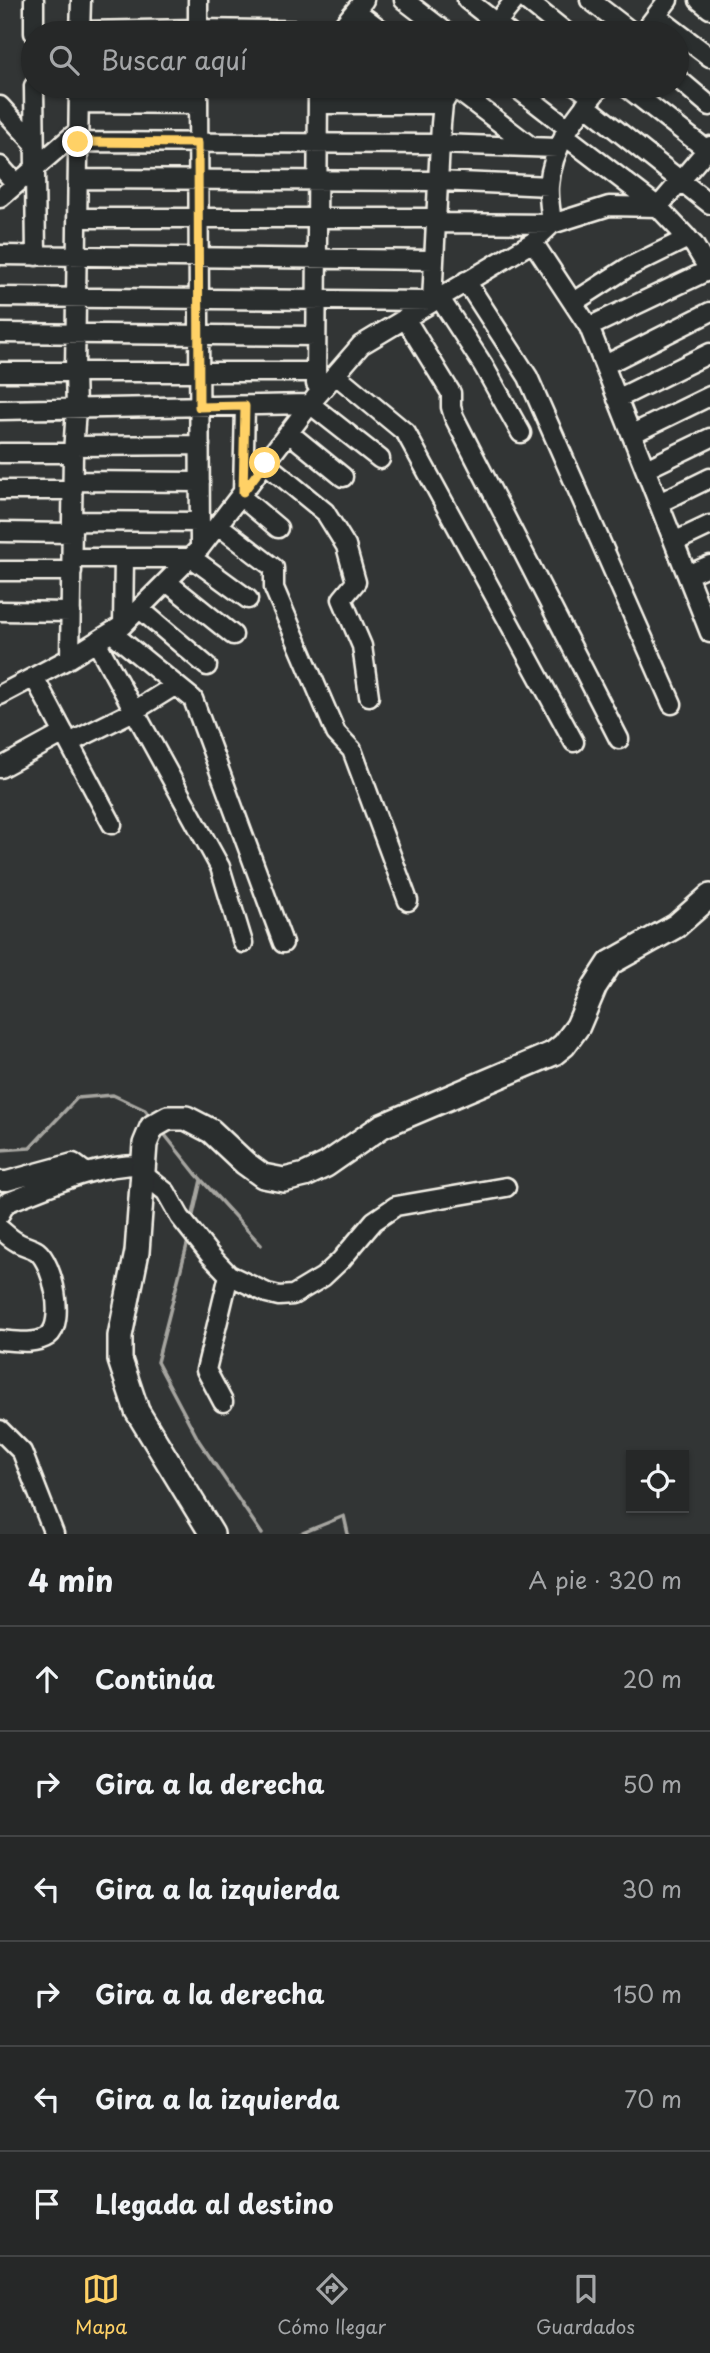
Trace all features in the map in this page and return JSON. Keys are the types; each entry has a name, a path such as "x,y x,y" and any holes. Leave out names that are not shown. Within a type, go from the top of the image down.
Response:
{"main road":[{"path":"212,1534 136,1411 120,1360 120,1336 137,1252 146,1139 160,1123 186,1118 211,1131 263,1176 284,1180 304,1175 326,1165 382,1126 554,1053 564,1045 578,1026 610,963 676,926 699,908 710,895"}],"street":[{"path":"34,0 34,21"},
{"path":"80,0 80,21"},
{"path":"198,0 198,21"},
{"path":"404,0 431,21"},
{"path":"467,0 489,21"},
{"path":"503,21 515,0"},
{"path":"526,0 552,21"},
{"path":"590,0 617,21"},
{"path":"699,0 710,9"},
{"path":"347,21 360,5 374,21"},
{"path":"659,6 674,21"},
{"path":"689,36 710,57"},
{"path":"689,88 710,106"},
{"path":"34,98 36,256"},
{"path":"70,659 79,98"},
{"path":"196,553 200,522 198,98"},
{"path":"313,401 316,372 319,98"},
{"path":"409,98 417,104"},
{"path":"446,98 443,104 440,144 434,260 435,299 483,365 521,433"},
{"path":"468,98 530,146"},
{"path":"526,98 563,137 658,207 694,244 710,271 589,327"},
{"path":"552,224 549,186 563,137 586,98"},
{"path":"594,98 710,204"},
{"path":"77,218 317,218 552,224 609,206 658,207 707,153 640,98"},
{"path":"319,104 443,104"},
{"path":"0,106 34,144"},
{"path":"0,198 78,136 198,143 530,146 563,137"},
{"path":"0,166 16,184"},
{"path":"78,179 438,181 549,186"},
{"path":"0,695 97,643 140,609 196,553 313,401 361,345 533,242 552,224"},
{"path":"575,302 628,268 688,238"},
{"path":"533,242 589,327 687,575 706,608 710,633"},
{"path":"0,255 434,260"},
{"path":"466,281 528,377 672,704"},
{"path":"0,297 435,299"},
{"path":"605,365 710,312"},
{"path":"405,318 451,393 454,417 619,739"},
{"path":"0,333 316,336"},
{"path":"617,399 710,353"},
{"path":"0,372 316,372"},
{"path":"336,375 406,433 574,742"},
{"path":"632,434 710,396"},
{"path":"0,410 245,406 313,401 380,459"},
{"path":"245,406 242,494 278,528"},
{"path":"289,433 343,477"},
{"path":"646,469 710,438"},
{"path":"0,453 200,446"},
{"path":"265,463 325,512 346,546 356,582 342,599 362,646 369,696"},
{"path":"659,503 710,478"},
{"path":"0,490 200,482"},
{"path":"0,532 200,522"},
{"path":"218,524 274,568 274,588 336,733 352,750 408,901"},
{"path":"674,542 710,525"},
{"path":"0,570 196,553 247,599"},
{"path":"118,629 124,558"},
{"path":"687,575 710,565"},
{"path":"167,582 233,635"},
{"path":"140,609 208,666"},
{"path":"0,611 71,612"},
{"path":"118,629 192,699 283,943"},
{"path":"97,643 220,867 243,943"},
{"path":"34,677 112,824"},
{"path":"0,768 134,711 176,685"},
{"path":"0,1181 73,1163 85,1172"},
{"path":"0,1214 6,1203 85,1172 120,1165 143,1170 166,1192 180,1217 229,1275 279,1296 293,1295 323,1277 374,1221 396,1206 506,1187"},
{"path":"0,1229 37,1252 47,1264 57,1309 56,1326 48,1336 32,1342 0,1340"},
{"path":"223,1402 206,1370 229,1275"},
{"path":"0,1430 22,1452 54,1534"}],"waterway":[{"path":"0,1150 30,1148 77,1098 113,1095 145,1110 152,1119"},
{"path":"161,1130 196,1174 261,1245"},
{"path":"192,1219 201,1180"},
{"path":"188,1241 157,1362 199,1441 262,1534"},
{"path":"300,1534 344,1516 348,1534"}],"route":[{"path":"78,142 198,143 199,407 245,406 243,492 265,463"}]}
